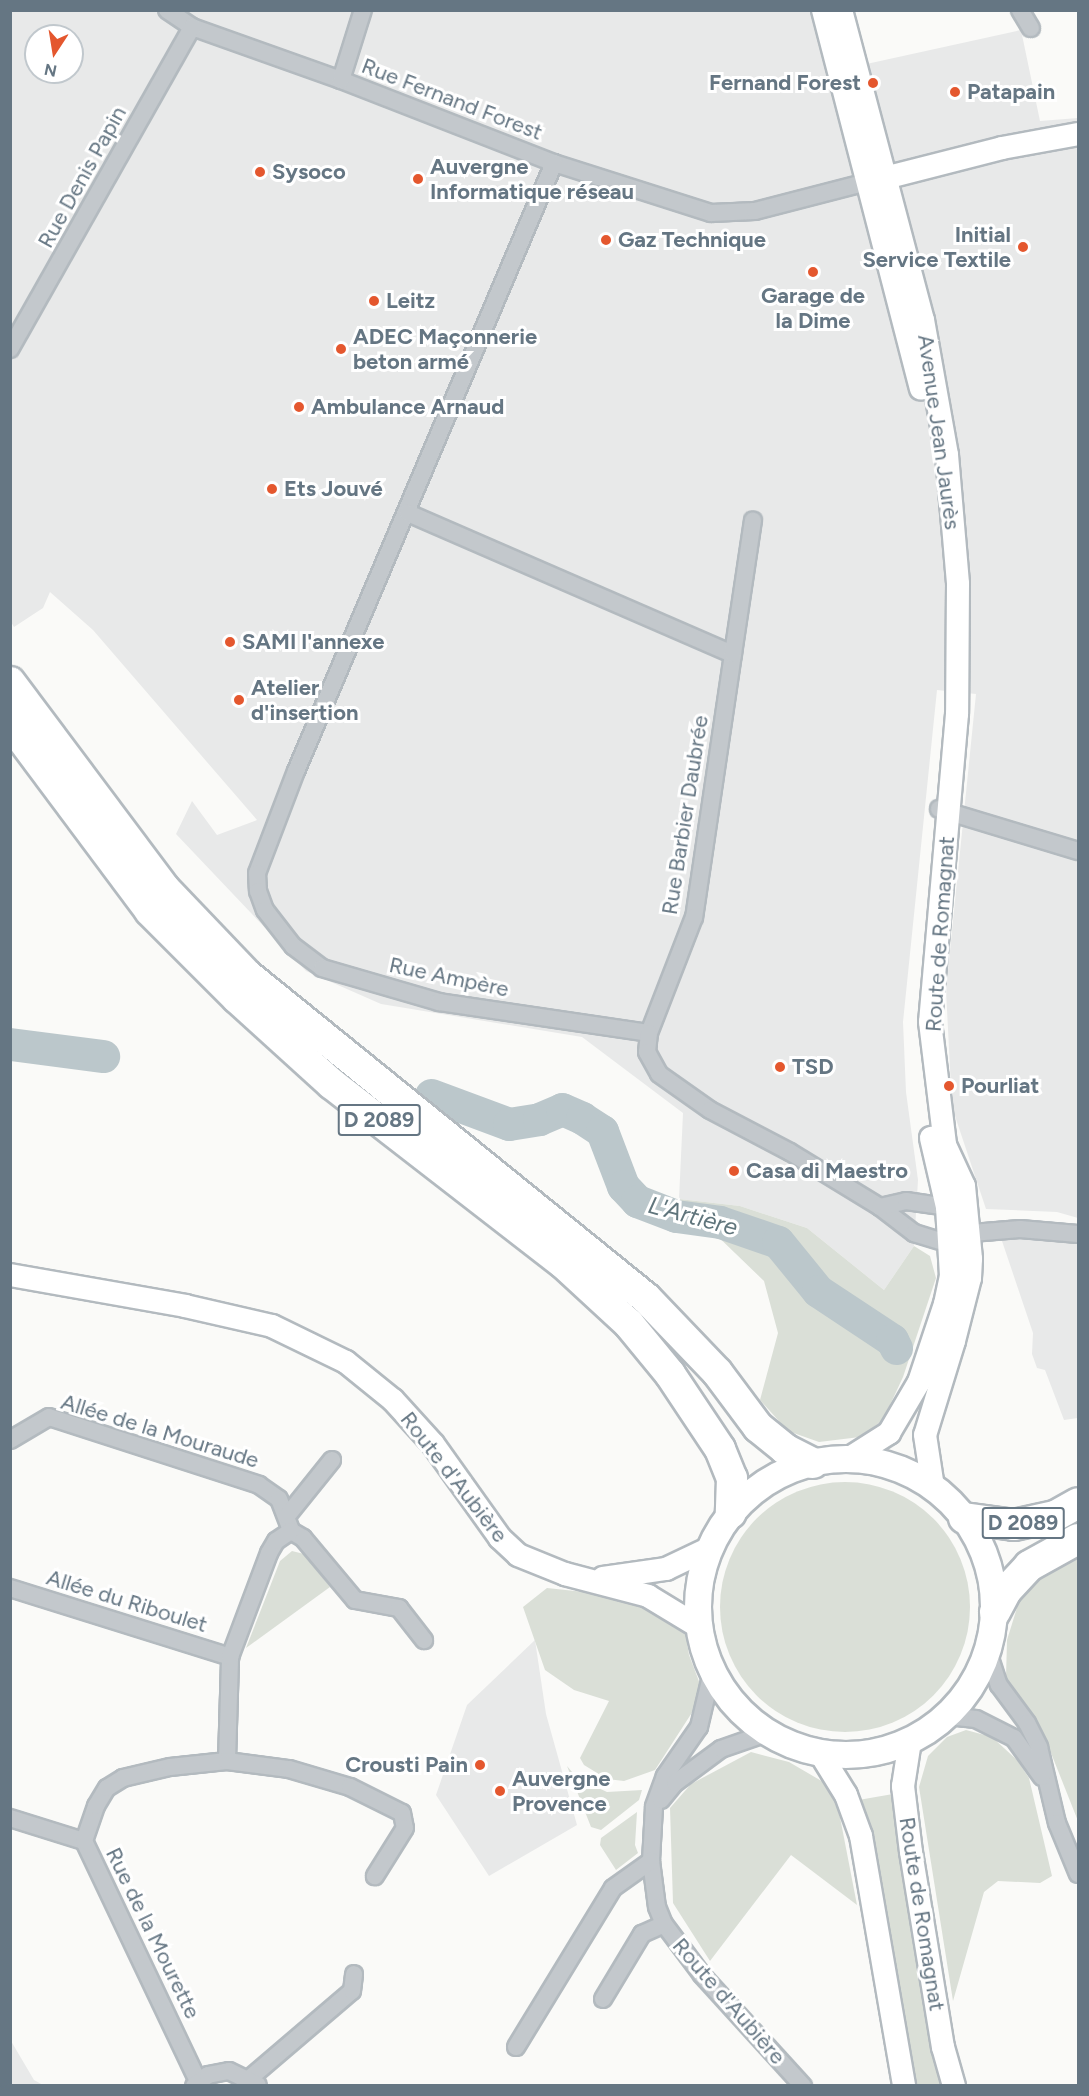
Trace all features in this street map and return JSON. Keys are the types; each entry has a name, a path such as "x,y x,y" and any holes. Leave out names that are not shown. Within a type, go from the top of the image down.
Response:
{"highway":[{"name":"D 2089","path":"10,682 164,888 247,975 646,1298 717,1372 758,1427 785,1449 813,1463"},
{"name":"D 2089","path":"10,723 150,911 237,999 332,1084 563,1263 629,1324 670,1374 720,1449 732,1478 731,1513"},
{"name":"D 2089","path":"964,1518 1014,1525 1054,1516 1078,1503"},
{"name":"D 2089","path":"995,1612 1006,1591 1029,1566 1078,1539"}],"main road":[{"name":"Avenue Jean Jaurès","path":"823,10 923,321 942,420 954,583"},
{"name":"Avenue Jean Jaurès","path":"841,10 876,180"},
{"path":"876,180 1078,134"},
{"name":"Route de Romagnat","path":"848,1459 890,1433 919,1382 945,1304 960,1238 964,1186 945,1145 930,1022 944,809 954,583"},
{"name":"Route de Romagnat","path":"933,1487 925,1435 954,1341 970,1278 960,1238 947,1207 928,1125 920,1041 944,809"},
{"name":"Route d'Aubière","path":"10,1275 185,1306 272,1326 346,1362 393,1400 433,1444 500,1538 518,1555 565,1574 596,1579 648,1596 699,1627"},
{"path":"848,1459 893,1467 933,1487 964,1518 981,1546 992,1578 995,1612 988,1652 964,1697 947,1716 910,1741 866,1754 820,1753 767,1733 735,1706 712,1672 699,1627 699,1587 710,1548 731,1513 764,1485 813,1463 848,1459"},
{"name":"Route d'Aubière","path":"596,1579 666,1569 710,1548"},
{"name":"Route de Romagnat","path":"910,1741 903,1786 911,1852 943,2047 954,2085"},
{"name":"Route de Romagnat","path":"820,1753 846,1795 861,1836 904,2085"}],"street":[{"name":"Rue Fernand Forest","path":"167,10 192,27 341,80 554,163 711,213 755,211 876,180"},
{"path":"341,80 363,10"},
{"path":"1020,10 1031,28"},
{"name":"Rue Denis Papin","path":"10,349 192,27"},
{"path":"554,163 408,513 733,654"},
{"name":"Rue Ampère","path":"408,513 256,873 265,910 293,946 322,968 439,1002 649,1033"},
{"name":"Rue Barbier Daubrée","path":"753,520 694,917 649,1033 647,1052 659,1074 710,1110 790,1152 880,1207 914,1233 960,1238"},
{"path":"944,809 1078,851"},
{"path":"880,1207 906,1201 947,1207"},
{"path":"960,1238 1020,1229 1078,1234"},
{"name":"Allée de la Mouraude","path":"10,1440 49,1417 259,1485 279,1499 289,1524 355,1600 399,1608 424,1640"},
{"path":"227,1761 230,1657 269,1553 332,1461"},
{"name":"Allée du Riboulet","path":"10,1588 230,1657"},
{"path":"988,1652 999,1684 1027,1723 1038,1747 1056,1822 1078,1874"},
{"name":"Route d'Aubière","path":"712,1672 699,1727 665,1776 654,1807 652,1885 664,1924 702,1976 803,2085"},
{"path":"947,1716 976,1719 1014,1738 1045,1780"},
{"path":"654,1807 675,1783 721,1749 767,1733"},
{"path":"84,1841 96,1806 107,1788 123,1778 170,1767 227,1761 289,1769 350,1787 402,1813 405,1828 375,1876"},
{"name":"Rue de la Mourette","path":"10,1818 84,1841 196,2083"},
{"path":"516,2047 613,1888 651,1861"},
{"path":"603,1999 642,1934 664,1924"},
{"path":"196,2083 218,2072 255,2082 352,1991 354,1974"}],"shaded area":[{"path":"11,11 814,11 830,72 1021,30 1040,121 1078,118 1078,1218 1057,1212 986,1209 952,1107 946,990 976,694 937,690 903,1022 906,1092 918,1180 914,1246 884,1290 807,1228 740,1206 679,1199 683,1113 582,1037 381,1004 306,971 176,834 192,801 217,835 257,820 93,630 50,592 43,608 14,627 11,622"},
{"path":"679,1199 740,1206 807,1228 884,1290 914,1246 930,1256 936,1278 903,1377 883,1420 860,1437 819,1442 788,1431 760,1400 778,1333 764,1281"},
{"path":"1019,1237 1078,1243 1078,1418 1064,1420 1045,1370 1037,1368 1032,1354 1033,1333 1002,1241"},
{"path":"845,1482 869,1485 893,1492 914,1503 933,1519 949,1538 960,1559 967,1583 970,1607 967,1631 960,1655 949,1676 933,1695 914,1711 893,1722 869,1729 845,1732 821,1729 797,1722 776,1711 757,1695 741,1676 730,1655 723,1631 720,1607 723,1583 730,1559 741,1538 757,1519 776,1503 797,1492 821,1485"},
{"path":"292,1551 304,1554 330,1587 246,1648 280,1561"},
{"path":"1078,1559 1078,1821 1051,1753 1006,1677 1007,1640 1020,1598 1042,1576"},
{"path":"547,1588 640,1598 685,1630 689,1655 700,1684 693,1711 655,1770 624,1781 607,1779 584,1765 580,1758 609,1701 574,1690 545,1670 523,1607"},
{"path":"535,1640 546,1714 577,1825 489,1876 436,1795 467,1705"},
{"path":"966,1730 992,1737 1017,1760 1029,1778 1052,1876 1040,1883 998,1881 984,1892 953,2001 919,1787 928,1756 947,1737"},
{"path":"751,1752 789,1762 825,1783 839,1812 857,1905 791,1855 710,1961 673,1903 670,1808 691,1784"},
{"path":"567,1766 577,1778 607,1792 642,1790 639,1800 601,1830 591,1827"},
{"path":"893,1794 944,2086 909,2086 859,1800"},
{"path":"637,1812 635,1845 638,1853 616,1870 600,1845 601,1838"},
{"path":"11,2041 34,2080 43,2085 11,2085"}],"waterway":[{"name":"L'Artière","path":"10,1044 103,1056"},
{"name":"L'Artière","path":"431,1095 509,1124 539,1119 562,1109 582,1118 602,1131 623,1186 637,1201 676,1216 720,1222 778,1242 818,1291 892,1340 896,1348"}],"place":[{"name":"Fernand Forest","path":"873,83"},
{"name":"Patapain","path":"955,92"},
{"name":"Sysoco","path":"260,172"},
{"name":"Auvergne Informatique réseau","path":"418,179"},
{"name":"Gaz Technique","path":"606,240"},
{"name":"Initial Service Textile","path":"1023,247"},
{"name":"Garage de la Dime","path":"813,272"},
{"name":"Leitz","path":"374,301"},
{"name":"ADEC Maçonnerie beton armé","path":"341,349"},
{"name":"Ambulance Arnaud","path":"299,407"},
{"name":"Ets Jouvé","path":"272,489"},
{"name":"SAMI l'annexe","path":"230,642"},
{"name":"Atelier d'insertion","path":"239,700"},
{"name":"TSD","path":"780,1067"},
{"name":"Pourliat","path":"949,1086"},
{"name":"Casa di Maestro","path":"734,1171"},
{"name":"Crousti Pain","path":"480,1765"},
{"name":"Auvergne Provence","path":"500,1791"}]}
